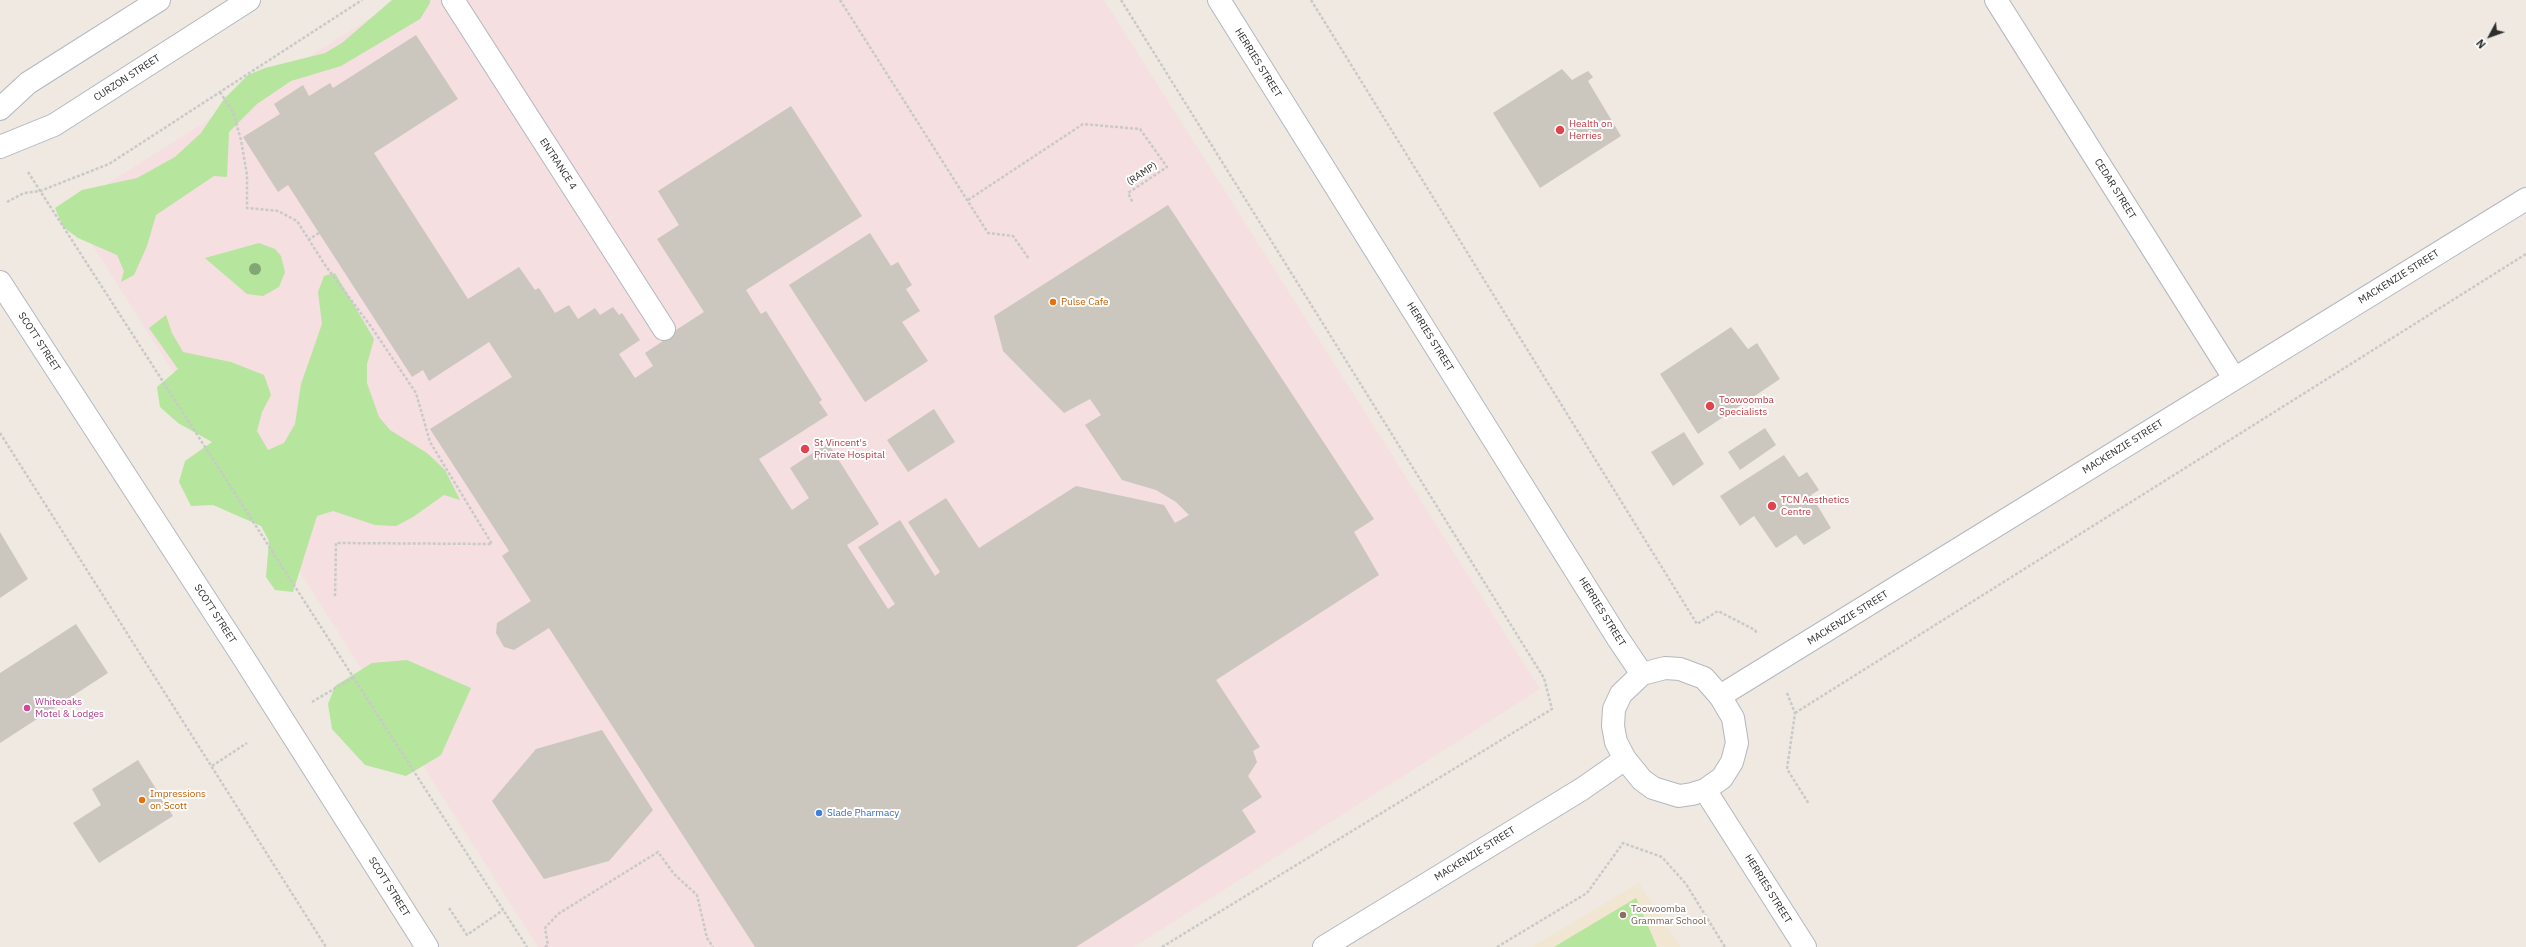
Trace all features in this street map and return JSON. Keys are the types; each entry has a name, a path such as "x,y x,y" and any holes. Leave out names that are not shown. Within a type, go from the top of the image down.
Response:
{"street":[{"path":"0,109 28,83 158,0"},
{"name":"CURZON STREET","path":"0,147 54,125 249,0"},
{"name":"ENTRANCE 4","path":"452,0 664,329"},
{"name":"HERRIES STREET","path":"1219,0 1617,637 1642,674"},
{"name":"CEDAR STREET","path":"1996,0 2234,378"},
{"name":"MACKENZIE STREET","path":"1720,696 2526,199"},
{"name":"SCOTT STREET","path":"0,282 239,650 427,947"},
{"path":"1665,668 1680,669 1704,678 1720,696 1733,718 1737,743 1732,762 1722,778 1705,790 1679,796 1665,793 1642,780 1625,759 1616,742 1613,726 1614,709 1621,694 1642,674 1665,668"},
{"name":"MACKENZIE STREET","path":"1324,947 1582,789 1625,759"},
{"name":"HERRIES STREET","path":"1705,790 1805,947"}],"path":[{"path":"7,202 24,193 40,191 109,164 362,0"},
{"path":"840,0 988,233 1013,236 1029,259"},
{"path":"1121,0 1544,678 1552,709 1162,947"},
{"path":"1311,0 1678,596"},
{"path":"220,92 233,112 241,140 247,175 247,208 278,211 297,221 308,240 416,393 430,442 492,544 336,543 335,598"},
{"name":"(RAMP)","path":"968,200 1083,124 1140,129 1167,167 1128,192 1133,203"},
{"path":"24,167 527,947"},
{"path":"308,240 319,233"},
{"path":"1795,713 2526,254"},
{"path":"0,433 326,947"},
{"path":"312,702 354,677"},
{"path":"212,766 248,743"},
{"path":"1497,947 1587,893 1623,843 1662,857 1686,884 1725,947"},
{"path":"545,947 548,945 545,928 558,914 658,852 674,874 697,895 707,938 713,947"},
{"path":"449,908 467,935 503,910"}],"shaded area":[{"name":"St Vincent's Private Hospital","path":"399,0 1104,0 1540,689 1134,947 538,947 69,208"},
{"name":"Toowoomba Grammar School","path":"1639,883 1680,947 1532,947"}],"green space":[{"path":"392,0 430,0 430,3 420,19 341,66 291,81 257,104 229,132 227,177 214,176 156,215 147,246 134,275 121,282 124,271 117,255 78,238 63,227 55,208 82,190 137,178 175,157 201,133 224,99 248,75 265,68 325,53 342,43"},
{"path":"259,243 275,249 281,256 285,272 279,287 263,296 247,294 205,258"},
{"path":"335,273 374,339 367,364 367,383 379,417 390,430 427,453 445,470 460,500 444,495 413,517 396,526 375,525 333,511 317,516 293,592 275,590 266,577 269,541 261,526 213,505 191,506 179,482 185,461 212,442 178,423 160,407 157,387 178,369 149,328 166,315 172,333 183,352 231,362 264,375 271,395 262,412 257,431 268,450 284,443 295,424 301,384 322,324 318,292 324,276"},
{"path":"407,660 471,688 441,755 406,776 365,765 332,729 328,704 335,686 372,663"},
{"path":"1636,898 1657,947 1554,947"}],"building":[{"path":"416,35 458,99 374,153 468,299 519,267 535,290 539,288 555,313 569,305 578,319 595,308 600,315 613,307 619,315 622,313 640,340 619,354 635,378 653,366 645,353 663,341 662,339 704,312 657,239 679,225 658,191 791,106 862,216 746,290 761,314 766,311 822,400 819,402 828,415 759,459 792,510 809,498 790,468 828,443 879,524 847,545 888,609 895,604 858,547 900,520 935,576 940,572 908,522 946,498 979,548 1076,486 1164,505 1175,523 1189,515 1176,502 1156,490 1122,480 1085,425 1101,415 1090,399 1064,413 1003,351 994,316 1168,205 1374,519 1354,532 1379,575 1216,680 1260,747 1253,751 1257,762 1248,776 1262,797 1242,810 1256,832 1076,947 755,947 549,628 514,650 504,647 496,633 497,623 531,601 502,556 509,551 430,429 512,377 489,342 429,381 423,370 412,377 288,185 278,192 243,137 280,114 274,104 303,85 309,96 330,83 333,88"},
{"name":"Health on Herries","path":"1562,69 1572,80 1588,71 1593,77 1588,81 1621,136 1540,188 1493,113"},
{"path":"870,233 891,266 898,262 912,285 906,289 920,311 902,322 928,361 865,402 789,285"},
{"name":"Toowoomba Specialists","path":"1731,327 1748,349 1757,343 1780,379 1698,434 1660,374"},
{"path":"934,409 955,442 908,472 887,440"},
{"path":"1765,428 1776,445 1740,470 1728,452"},
{"path":"1684,432 1704,464 1673,486 1651,452"},
{"name":"TCN Aesthetics Centre","path":"1784,455 1799,477 1807,472 1819,490 1811,495 1831,528 1804,545 1796,535 1776,548 1754,516 1740,526 1720,496"},
{"path":"0,532 28,579 0,598"},
{"name":"Whiteoaks Motel & Lodges","path":"76,624 108,673 0,743 0,673"},
{"path":"602,730 653,810 609,861 544,879 492,801 536,749"},
{"path":"138,760 173,816 99,863 73,823 101,805 92,789"}],"place":[{"name":"Health on Herries","path":"1560,130"},
{"name":"Pulse Cafe","path":"1053,302"},
{"name":"Toowoomba Specialists","path":"1710,406"},
{"name":"St Vincent's Private Hospital","path":"805,449"},
{"name":"TCN Aesthetics Centre","path":"1772,506"},
{"name":"Whiteoaks Motel & Lodges","path":"27,708"},
{"name":"Impressions on Scott","path":"142,800"},
{"name":"Slade Pharmacy","path":"819,813"},
{"name":"Toowoomba Grammar School","path":"1623,915"}]}
